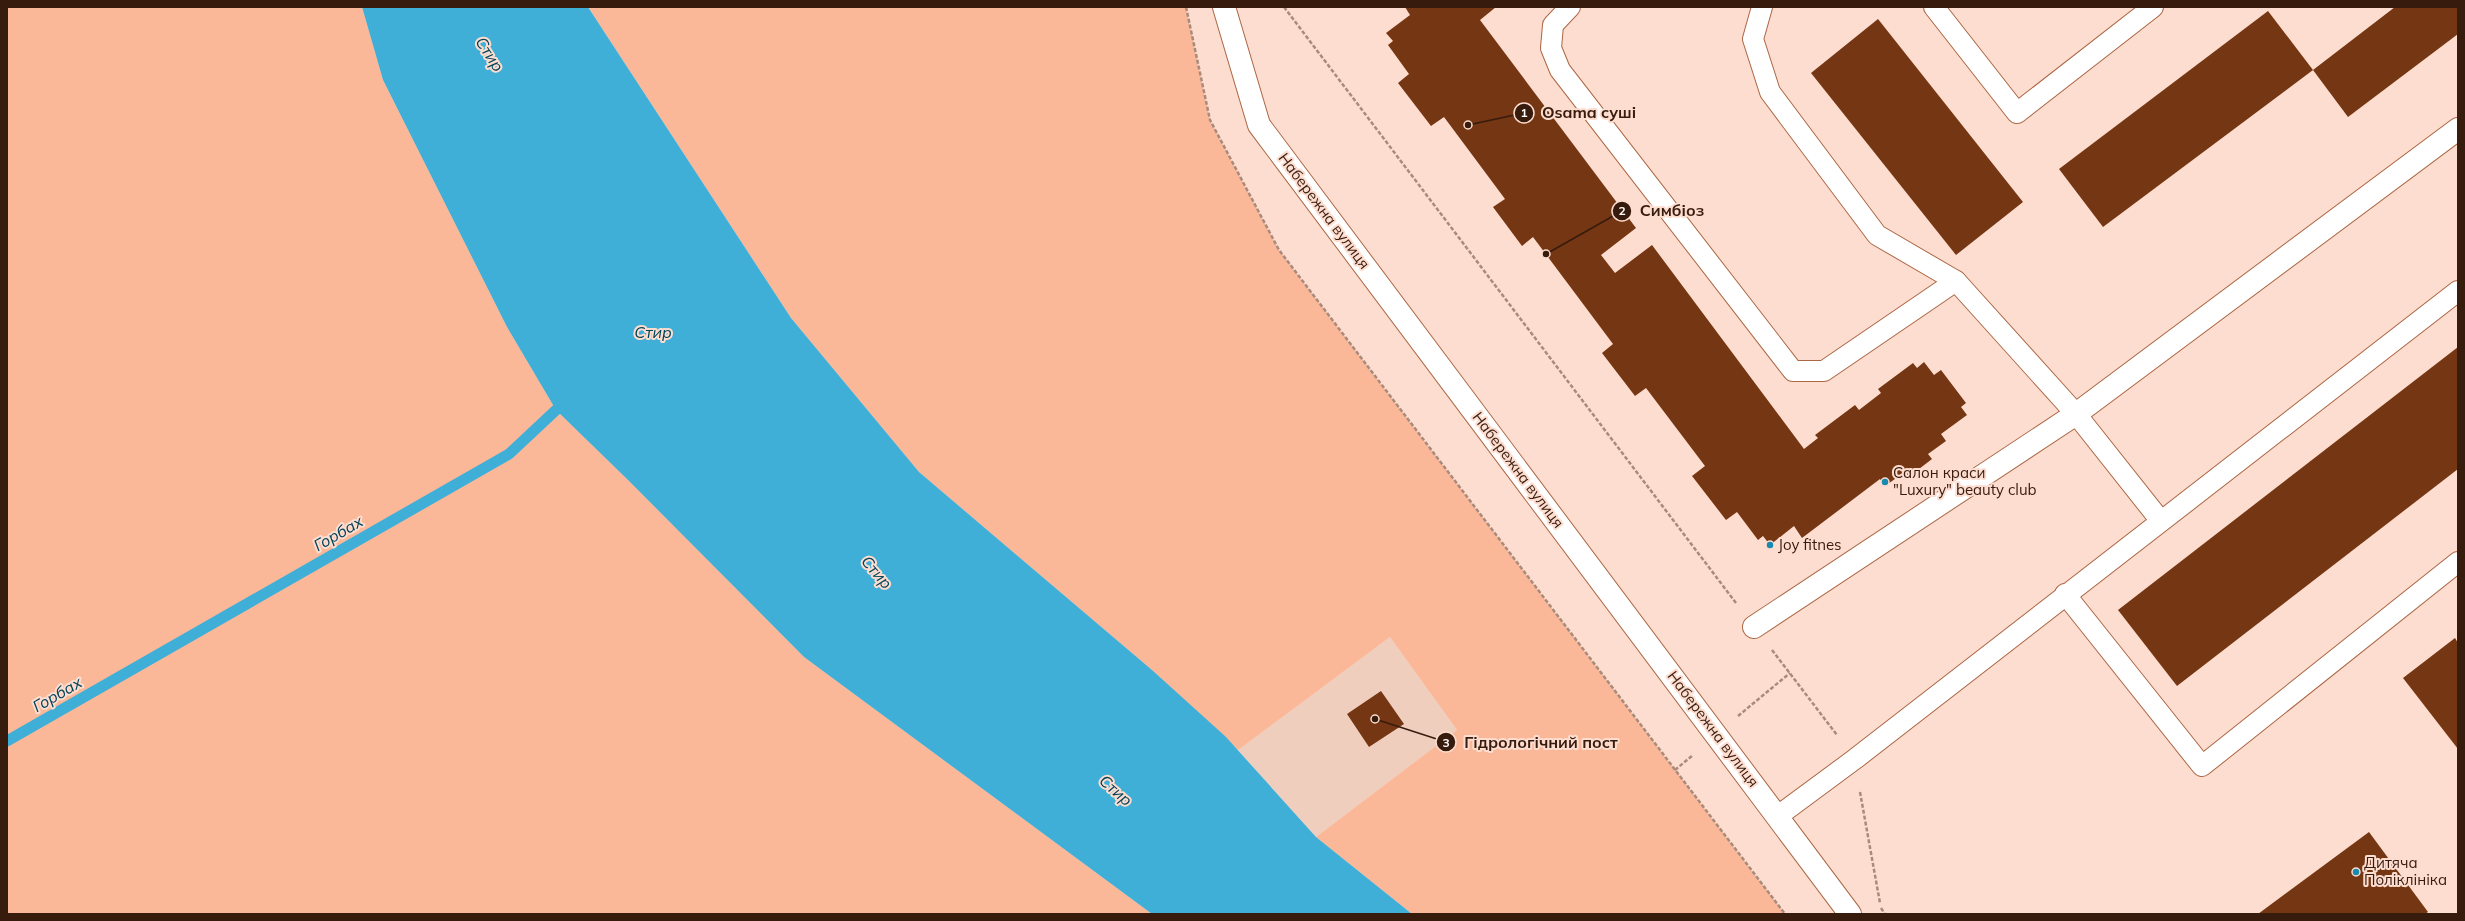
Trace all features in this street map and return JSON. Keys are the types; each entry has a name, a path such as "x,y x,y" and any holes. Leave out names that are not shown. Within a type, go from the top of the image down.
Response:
{"street":[{"name":"Набережна вулиця","path":"1224,7 1259,125 1850,914"},
{"path":"1754,627 2076,414 2458,129"}],"lane":[{"path":"1570,7 1553,26 1552,48 1560,70 1792,371 1824,371 1956,281"},
{"path":"1762,7 1753,39 1770,92 1877,235 1956,281 2076,414 2160,520"},
{"path":"1934,7 2017,113 2153,7"},
{"path":"1778,816 1855,759 2160,520 2458,290"},
{"path":"2065,594 2202,766 2456,566"}],"path":[{"path":"1186,7 1210,120 1279,250 1786,914"},
{"path":"1284,7 1855,759 1881,908 1885,914"}],"shaded area":[{"path":"7,7 362,7 383,80 507,327 556,410 629,481 804,657 1152,914 7,914"},
{"path":"588,7 1186,7 1210,120 1279,250 1785,914 1412,914 1316,837 1457,730 1390,637 1238,750 1152,670 919,472 791,318"},
{"path":"1390,637 1457,730 1316,837 1238,750"}],"water":[{"name":"Стир","path":"362,7 588,7 791,318 919,472 1152,670 1226,737 1316,837 1412,914 1152,914 804,657 629,481 556,410 507,327 383,80"}],"building":[{"path":"1405,7 1496,7 1480,20 1636,228 1601,255 1615,273 1652,245 1804,449 1818,438 1815,435 1855,405 1859,410 1881,393 1878,389 1913,363 1917,368 1924,362 1934,375 1941,370 1966,403 1961,407 1967,415 1941,434 1946,441 1928,454 1932,459 1906,479 1902,474 1885,486 1880,479 1802,538 1794,526 1770,545 1763,536 1758,540 1737,512 1726,520 1692,476 1705,466 1646,388 1635,396 1602,353 1613,344 1533,237 1522,246 1493,207 1505,199 1444,117 1431,126 1398,83 1409,74 1388,45 1393,41 1386,33 1410,15"},
{"path":"2395,7 2458,7 2458,34 2348,117 2313,70"},
{"path":"2268,11 2313,70 2103,227 2059,169"},
{"path":"1878,19 2023,202 1956,255 1811,73"},
{"path":"2458,347 2458,469 2177,686 2118,610"},
{"path":"2455,638 2458,643 2458,749 2403,678"},
{"path":"1381,691 1404,724 1369,747 1347,714"},
{"name":"Дитяча Поліклініка","path":"2369,832 2428,912 2425,914 2258,914"}],"waterway":[{"name":"Горбах","path":"7,741 509,454 556,410 568,402"}],"place":[{"name":"Osama cуші","path":"1468,125"},
{"name":"Симбіоз","path":"1546,254"},
{"name":"Салон краси \"Luxury\" beauty club","path":"1885,482"},
{"name":"Joy fitnes","path":"1770,545"},
{"name":"Гідрологічний пост","path":"1375,719"},
{"name":"Дитяча Поліклініка","path":"2356,872"}]}
